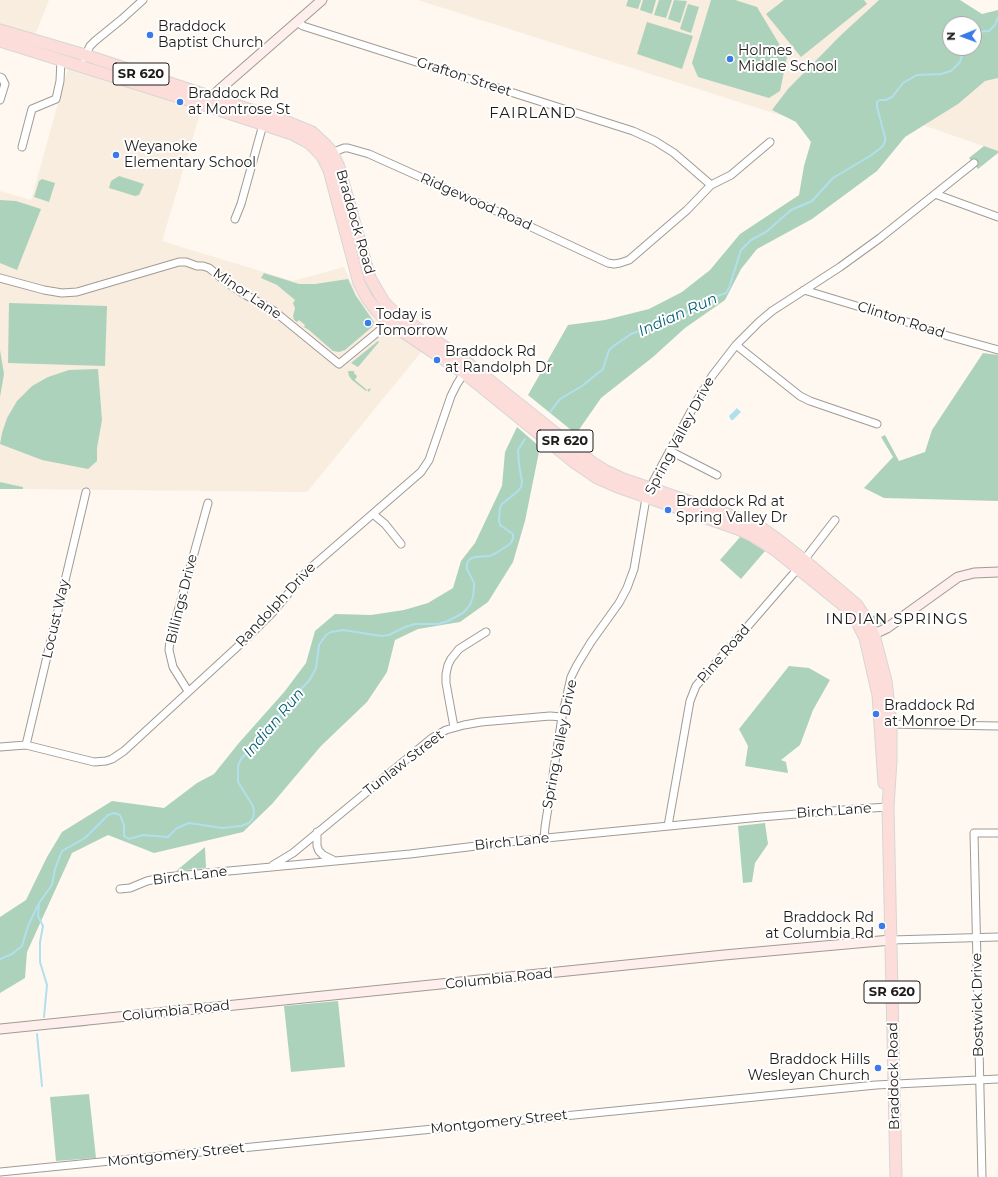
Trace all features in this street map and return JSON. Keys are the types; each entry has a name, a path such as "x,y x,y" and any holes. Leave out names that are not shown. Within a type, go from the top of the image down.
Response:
{"main road":[{"name":"Braddock Road","path":"0,30 204,105 265,120"},
{"name":"Braddock Road","path":"0,41 61,60 83,60 212,97 265,120 327,154 343,177 370,278 384,302 390,317 467,369 593,463 606,471 648,493 750,523 776,538 848,610 870,636 878,696 886,724 883,774 888,808 896,1177"}],"street":[{"path":"83,60 95,41 144,0"},
{"path":"204,105 322,0"},
{"name":"Grafton Street","path":"297,22 303,26 633,131 655,141 674,153 711,185"},
{"path":"22,147 32,109 56,99 60,81 61,60"},
{"path":"0,77 5,84 0,100"},
{"path":"235,219 241,204 265,120"},
{"path":"711,185 731,174 770,142"},
{"name":"Ridgewood Road","path":"327,154 344,148 369,154 514,218 608,263 620,263 629,260 687,210 711,185"},
{"name":"Spring Valley Drive","path":"544,839 549,798 568,686 577,665 591,642 619,603 630,581 637,554 648,493 712,376 736,345 759,322 863,251 974,163"},
{"path":"935,194 998,216"},
{"name":"Minor Lane","path":"0,278 44,290 62,293 78,292 179,262 203,266 209,268 229,284 274,311 339,364 379,331 390,317"},
{"name":"Clinton Road","path":"804,290 948,336 998,350"},
{"path":"736,345 800,396 810,401 877,424"},
{"name":"Randolph Drive","path":"0,747 26,745 94,762 112,759 124,751 272,613 307,571 411,482 424,468 432,451 452,396 467,369"},
{"path":"670,451 717,475"},
{"name":"Locust Way","path":"26,745 86,492"},
{"name":"Billings Drive","path":"188,692 173,667 169,650 170,640 208,503"},
{"path":"373,514 385,524 402,544"},
{"name":"Pine Road","path":"668,826 690,701 696,686 801,564 835,520"},
{"path":"870,636 894,624 958,577 974,573 998,572"},
{"path":"454,727 446,683 448,665 459,649 486,632"},
{"name":"Tunlaw Street","path":"270,867 279,863 293,853 432,738 446,730 481,722 550,716 562,717"},
{"path":"886,724 998,726"},
{"name":"Birch Lane","path":"120,889 165,877 811,812 888,808"},
{"path":"317,832 317,846 319,851 327,858 335,861"},
{"name":"Bostwick Drive","path":"982,1177 974,832 998,833"},
{"name":"Columbia Road","path":"0,1029 732,954 891,940 998,937"},
{"name":"Montgomery Street","path":"0,1172 894,1083 998,1079"}],"shaded area":[{"path":"0,0 49,0 35,35 0,25"},
{"name":"Holmes Middle School","path":"418,0 930,0 786,117"},
{"path":"68,68 201,110 162,241 293,281 344,267 356,293 368,311 398,336 422,351 307,492 23,489 23,487 0,482 0,191 31,200"},
{"path":"974,77 998,77 998,151 911,121"}],"green space":[{"path":"628,0 641,0 638,9 626,6"},
{"path":"643,0 656,0 652,14 640,10"},
{"path":"659,0 672,0 666,18 654,15"},
{"path":"674,0 687,1 680,23 668,19"},
{"path":"711,0 735,0 757,7 787,57 780,91 769,98 698,77 692,63"},
{"path":"784,0 864,0 867,4 801,57 766,14"},
{"path":"879,0 960,0 982,14 998,10 998,78 985,81 958,104 905,137 877,171 812,219 757,249 741,269 725,300 685,328 653,357 601,398 576,434 528,395 568,325 605,320 649,309 682,292 710,270 740,234 799,195 804,166 811,142 796,122 772,110 788,89 840,36"},
{"path":"688,4 699,7 691,33 680,29"},
{"path":"647,22 693,36 682,69 637,54"},
{"path":"984,146 998,151 998,153 978,169 969,158"},
{"path":"119,176 144,184 139,195 135,196 109,188 111,181"},
{"path":"42,179 55,183 49,202 34,197 39,181"},
{"path":"0,200 16,201 41,209 17,270 0,263"},
{"path":"264,273 299,284 315,284 348,279 356,296 374,322 372,327 345,350 339,352 333,351 304,327 305,325 299,320 297,322 294,320 293,316 295,308 293,303 295,300 277,285 261,278"},
{"path":"9,303 107,306 105,366 8,363"},
{"path":"378,341 379,342 358,367 351,363"},
{"path":"0,350 4,374 0,397"},
{"path":"983,353 998,355 998,501 884,498 864,488 893,457 881,437 885,435 899,461 925,452 932,430"},
{"path":"98,369 102,420 97,448 97,461 88,469 42,460 0,444 7,418 17,401 32,386 48,377 69,370"},
{"path":"349,371 354,371 357,376 355,380 367,390 366,391 352,380 349,376"},
{"path":"517,427 540,447 525,521 513,562 488,602 460,622 418,629 395,640 387,672 367,702 321,746 272,804 243,832 154,853 108,835 72,853 27,952 25,978 0,993 0,917 26,900 47,857 62,832 112,801 164,808 197,783 214,774 238,744 285,691 306,663 315,631 335,614 371,615 404,610 428,603 453,588 461,561 475,543 502,486 505,452"},
{"path":"0,482 23,487 23,489 0,489"},
{"path":"741,536 765,551 741,579 720,560"},
{"path":"883,615 882,623 876,627 871,616"},
{"path":"789,666 809,668 830,680 813,710 800,745 781,760 786,762 788,773 745,766 748,746 739,729"},
{"path":"765,823 768,844 755,863 752,882 743,883 738,826"},
{"path":"205,847 206,868 176,871"},
{"path":"338,1001 345,1067 291,1072 284,1006"},
{"path":"89,1094 96,1158 56,1161 50,1097"}],"water":[{"path":"737,408 741,412 733,420 731,420 729,416"}],"waterway":[{"name":"Indian Run","path":"982,31 989,31 995,25 998,17"},
{"name":"Indian Run","path":"550,412 560,399 582,386 603,369 609,350 631,334 650,327 661,320 686,315 714,297 726,293 741,250 751,240 766,232 791,210 812,201 833,178 882,147 885,142 885,137 877,102 892,97 903,83 917,75 941,74 951,71 960,62 962,56"},
{"name":"Indian Run","path":"0,959 12,954 22,946 28,926 39,903 52,885 55,869 62,851 85,838 108,815 114,813 120,815 124,825 124,836 129,839 143,835 168,837 177,828 189,823 222,828 241,826 249,823 253,818 253,806 238,782 238,766 241,759 267,727 309,681 316,668 319,645 326,635 331,632 343,630 381,636 389,635 415,624 438,624 448,621 463,613 470,605 474,588 474,583 467,569 467,563 470,559 475,557 490,556 496,553 510,544 513,539 513,534 500,525 500,508 502,504 521,487 522,482 518,450 525,439"},
{"path":"39,905 38,916 43,926 40,942 40,962 47,985 44,1017"},
{"path":"57,1028 87,1025"},
{"path":"37,1034 42,1086"}],"place":[{"name":"Braddock Baptist Church","path":"150,35"},
{"name":"Holmes Middle School","path":"730,59"},
{"name":"Braddock Rd at Montrose St","path":"180,102"},
{"name":"Weyanoke Elementary School","path":"116,155"},
{"name":"Today is Tomorrow","path":"368,323"},
{"name":"Braddock Rd at Randolph Dr","path":"437,360"},
{"name":"Braddock Rd at Spring Valley Dr","path":"668,510"},
{"name":"Braddock Rd at Monroe Dr","path":"876,714"},
{"name":"Braddock Rd at Columbia Rd","path":"882,926"},
{"name":"Braddock Hills Wesleyan Church","path":"878,1068"}],"district":[{"name":"FAIRLAND","path":"533,114"},
{"name":"INDIAN SPRINGS","path":"897,620"}]}
